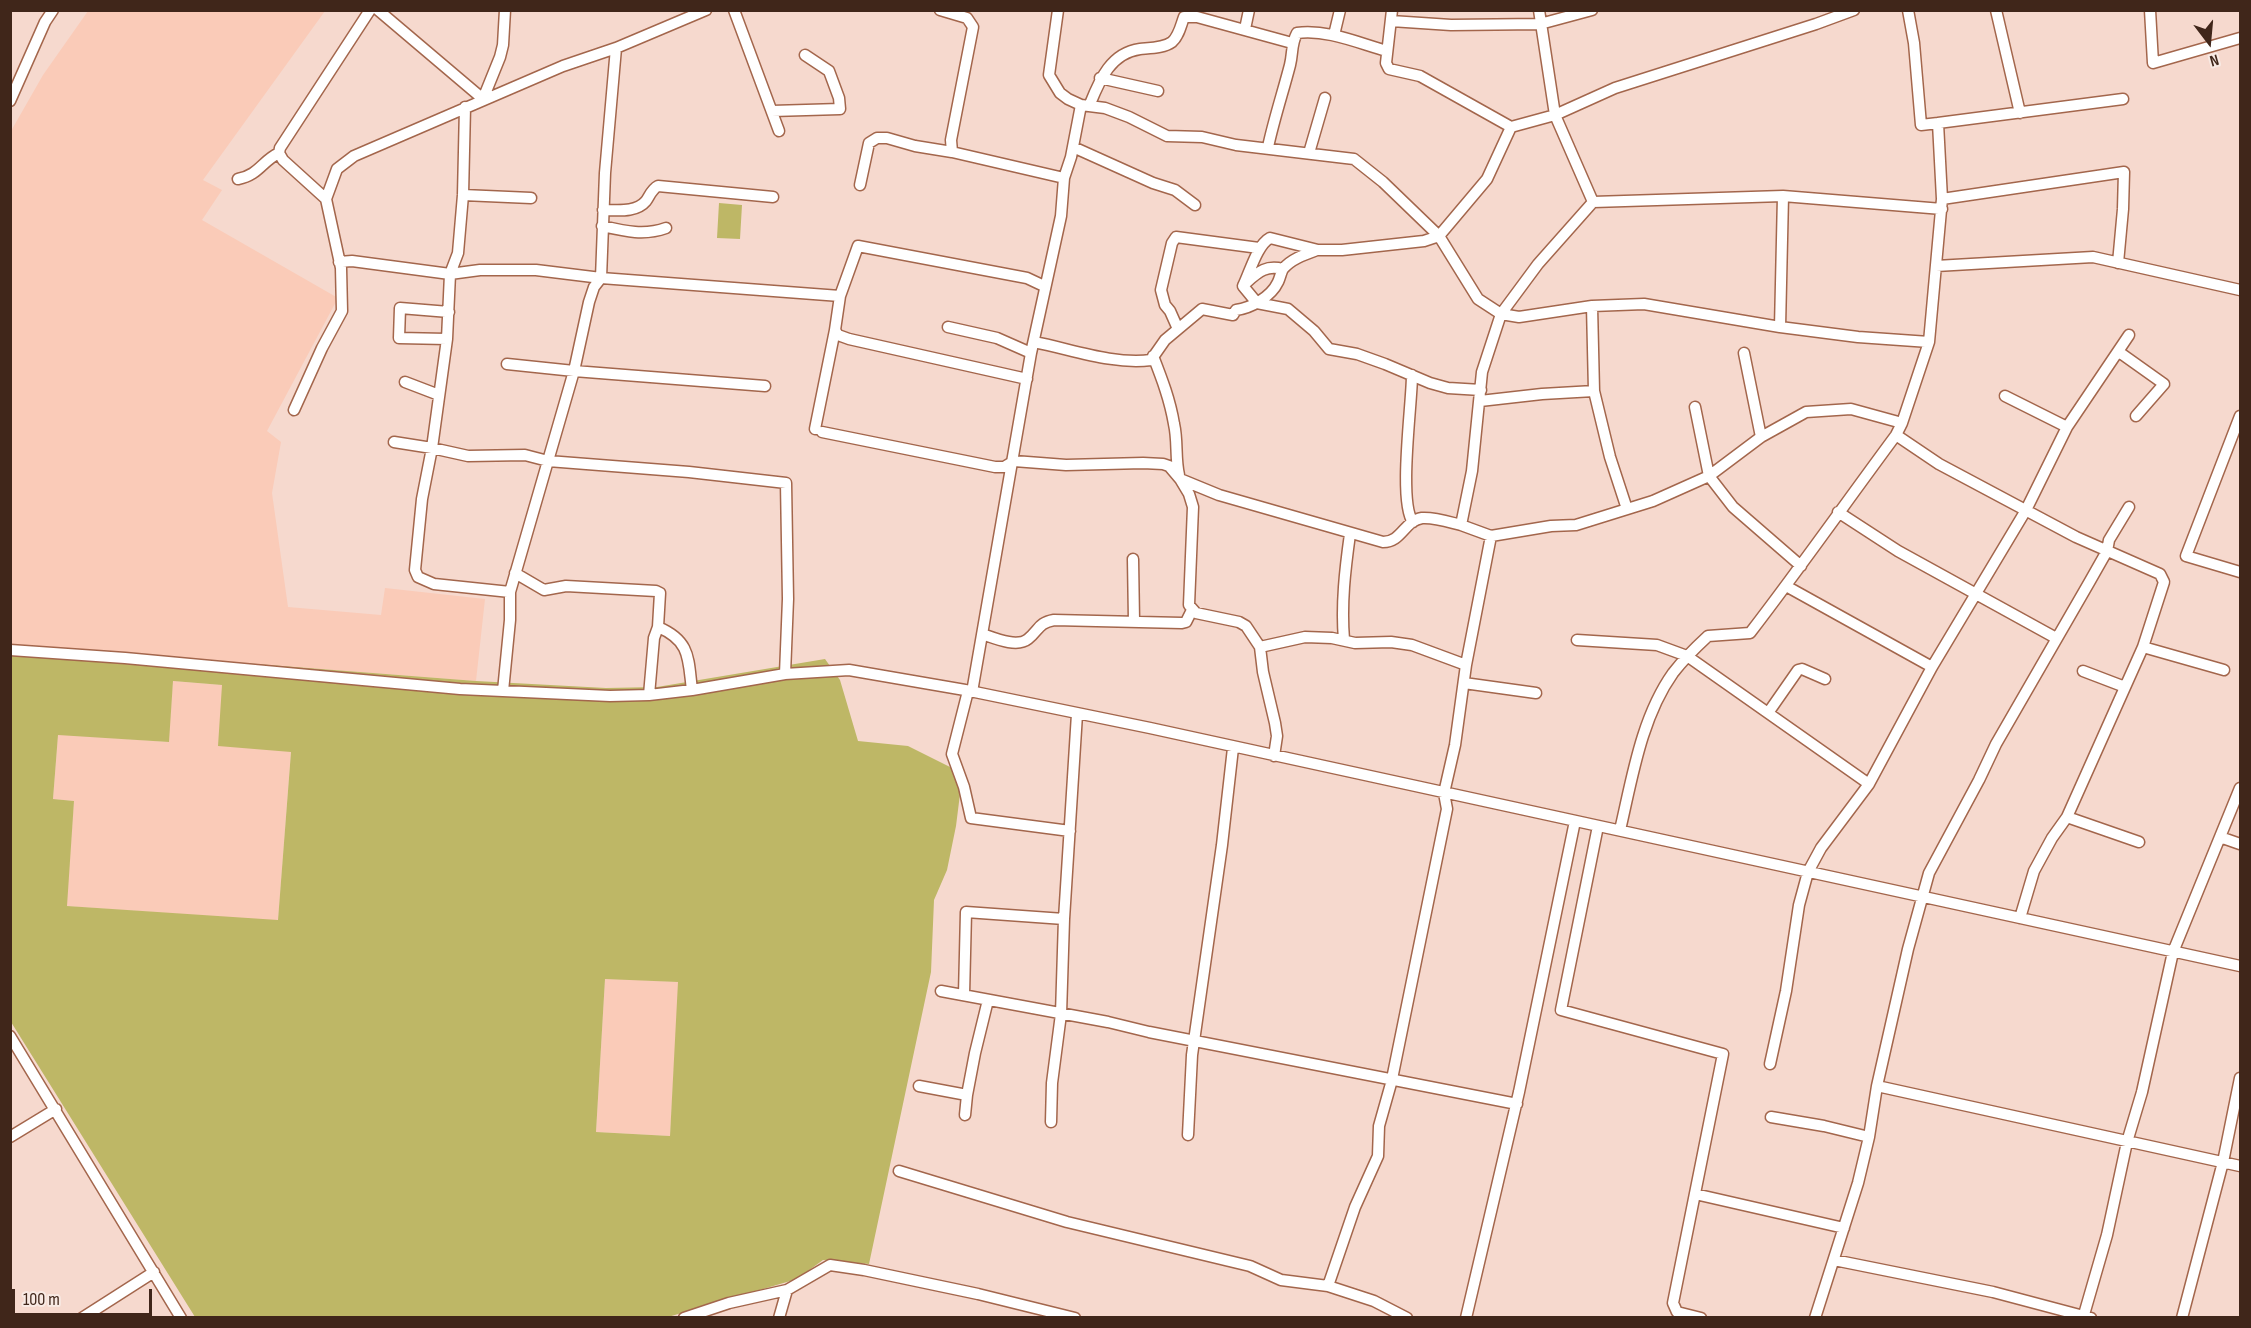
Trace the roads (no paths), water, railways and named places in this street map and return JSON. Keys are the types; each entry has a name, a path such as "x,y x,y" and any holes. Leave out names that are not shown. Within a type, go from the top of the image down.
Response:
{"street":[{"path":"10,101 45,22 53,10"},
{"path":"238,179 254,175 271,157 279,153 280,148 370,10"},
{"path":"378,10 483,99"},
{"path":"483,99 500,57 505,10"},
{"path":"294,410 327,338 341,317 343,283 326,199 333,175 341,164 354,156 483,99 524,84 562,66 616,48 706,10"},
{"path":"734,10 779,131"},
{"path":"940,10 967,18 972,27 951,140 952,152"},
{"path":"1058,10 1049,75 1060,93 1068,99 1129,117 1167,136 1202,137 1236,144 1343,156 1362,164 1439,236 1478,299 1501,314 1519,317 1592,306 1644,304 1780,327 1858,337 1929,342"},
{"path":"1245,29 1249,10"},
{"path":"1334,35 1340,10"},
{"path":"1539,10 1555,115 1593,202"},
{"path":"1592,10 1540,24 1451,25 1391,16 1386,63 1389,69 1420,76 1511,127 1555,115 1615,88 1854,10"},
{"path":"1908,10 1914,43 1921,125 2122,99"},
{"path":"1996,10 2020,113"},
{"path":"2150,10 2153,63 2241,38"},
{"path":"1070,831 971,818 964,787 952,754 970,691 982,634 1014,461 1032,347 1061,216 1064,178 1086,105 1100,78 1116,59 1127,52 1170,43 1177,36 1185,17 1197,17 1292,43"},
{"path":"1268,147 1275,114 1292,58 1292,43 1298,33 1334,35 1387,51"},
{"path":"503,692 511,613 510,592 574,371 589,302 594,287 601,278 603,210 616,48"},
{"path":"772,111 840,109 839,98 829,71 805,55"},
{"path":"1100,78 1158,91"},
{"path":"1310,153 1324,98"},
{"path":"465,107 463,195 458,252 450,274 447,339 432,448 422,499 416,574 434,584 510,592"},
{"path":"1620,830 1635,760 1646,728 1672,675 1687,656 1708,636 1750,633 1896,435 1902,423 1929,342 1942,204 1938,123"},
{"path":"1243,286 1259,248 1270,238 1318,250 1365,248 1424,241 1439,236 1487,179 1511,127"},
{"path":"860,185 866,151 872,140 887,138 1064,178"},
{"path":"1073,147 1153,183 1175,190 1195,205"},
{"path":"279,153 286,163 326,199"},
{"path":"1461,525 1472,471 1482,372 1501,314 1538,264 1593,202 1784,196 1942,204 2124,172 2118,263"},
{"path":"603,210 623,210 643,204 658,186 773,198"},
{"path":"463,195 531,198"},
{"path":"1780,327 1784,196"},
{"path":"602,226 647,233 666,228"},
{"path":"1178,329 1170,310 1165,305 1161,290 1172,243 1176,237 1259,248"},
{"path":"1044,286 1027,278 858,246 840,296 818,431 994,467 1004,467 1014,461 1066,465 1154,463 1169,466 1190,494 1193,507 1188,597 1192,610 1196,614 1239,622 1246,626 1260,646 1263,672 1275,723 1274,756"},
{"path":"1243,286 1261,269 1283,269 1318,250"},
{"path":"1936,266 2092,257 2241,290"},
{"path":"339,262 352,261 450,274 480,270 537,270 601,278 840,296"},
{"path":"948,327 1032,347 1139,362 1151,360 1165,340 1202,309 1233,315 1236,310 1246,309 1257,303 1278,284 1283,269"},
{"path":"1243,286 1257,303 1288,309 1314,331 1329,349 1357,354 1448,388 1480,395 1594,391"},
{"path":"1592,306 1594,391 1610,457 1627,509"},
{"path":"447,339 399,338 400,309 448,312"},
{"path":"835,330 838,335 849,339 1027,379"},
{"path":"1770,1064 1786,991 1799,905 1808,872 1821,848 1869,784 1932,667 2026,510 2067,427 2129,335"},
{"path":"2119,352 2164,384 2136,416"},
{"path":"1744,353 1761,437"},
{"path":"1153,356 1166,391 1175,426 1176,464 1180,478"},
{"path":"507,364 765,386"},
{"path":"1412,375 1412,398 1407,424 1406,489 1407,509 1413,522"},
{"path":"405,382 439,395"},
{"path":"2005,396 2067,427"},
{"path":"1695,407 1709,476 1733,507 1801,566"},
{"path":"1180,478 1219,495 1350,534 1389,542 1397,539 1413,522 1425,518 1461,525 1491,536 1551,526 1576,525 1653,501 1709,476 1761,437 1806,412 1851,409 1902,423"},
{"path":"2241,416 2186,556 2241,572"},
{"path":"1896,435 1939,464 2107,551 2160,574 2163,578 2163,586 2143,647 2067,817 2052,838 2034,871 2020,918"},
{"path":"394,442 468,456 525,455 548,461 689,472 786,483 789,599 785,674"},
{"path":"1815,1317 1844,1228 1869,1137 1877,1086 1908,950 1929,873 1996,744 2107,551 2109,540 2129,507"},
{"path":"1838,512 1898,551 2056,638"},
{"path":"1344,640 1342,616 1344,577 1350,534"},
{"path":"1329,1286 1355,1207 1378,1155 1378,1126 1392,1080 1447,809 1444,794 1455,745 1466,665 1491,536"},
{"path":"1133,559 1134,621"},
{"path":"515,573 544,590 566,586 660,593 650,695"},
{"path":"1786,586 1932,667"},
{"path":"982,634 1005,641 1022,642 1042,624 1054,620 1182,623 1186,622 1192,610"},
{"path":"658,627 672,633 682,642 687,652 692,690"},
{"path":"1260,646 1305,638 1332,638 1355,643 1392,642 1412,645 1466,665"},
{"path":"1577,640 1657,645 1687,656 1869,784"},
{"path":"2143,647 2224,670"},
{"path":"10,651 125,658 503,692 610,696 650,695 785,674 849,670 970,691 2241,966"},
{"path":"1768,713 1798,670 1806,670 1825,679"},
{"path":"2083,670 2125,687"},
{"path":"1464,683 1536,693"},
{"path":"1051,1122 1061,1014 1064,919 1077,714"},
{"path":"1188,1135 1192,1055 1222,845 1233,748"},
{"path":"1834,1260 1993,1292 2086,1317 2108,1235 2127,1142 2145,1083 2173,952 2241,788"},
{"path":"2067,817 2139,842"},
{"path":"1466,1317 1517,1104 1575,821"},
{"path":"1598,826 1561,1010 1723,1054 1673,1303 1677,1312 1701,1317"},
{"path":"2220,837 2241,844"},
{"path":"964,995 966,912 1064,919"},
{"path":"941,991 1517,1104"},
{"path":"965,1115 975,1053 988,1000"},
{"path":"10,1036 181,1317"},
{"path":"2182,1317 2223,1162 2241,1078"},
{"path":"919,1086 967,1095"},
{"path":"1877,1086 2241,1166"},
{"path":"10,1137 56,1109"},
{"path":"1771,1117 1869,1137"},
{"path":"899,1171 1067,1222 1250,1266 1281,1280 1329,1286 1374,1301 1407,1317"},
{"path":"1695,1194 1844,1228"},
{"path":"684,1317 729,1303 788,1290 830,1266 864,1270 944,1286 1075,1317"},
{"path":"82,1317 154,1272"},
{"path":"779,1317 788,1290"}]}
